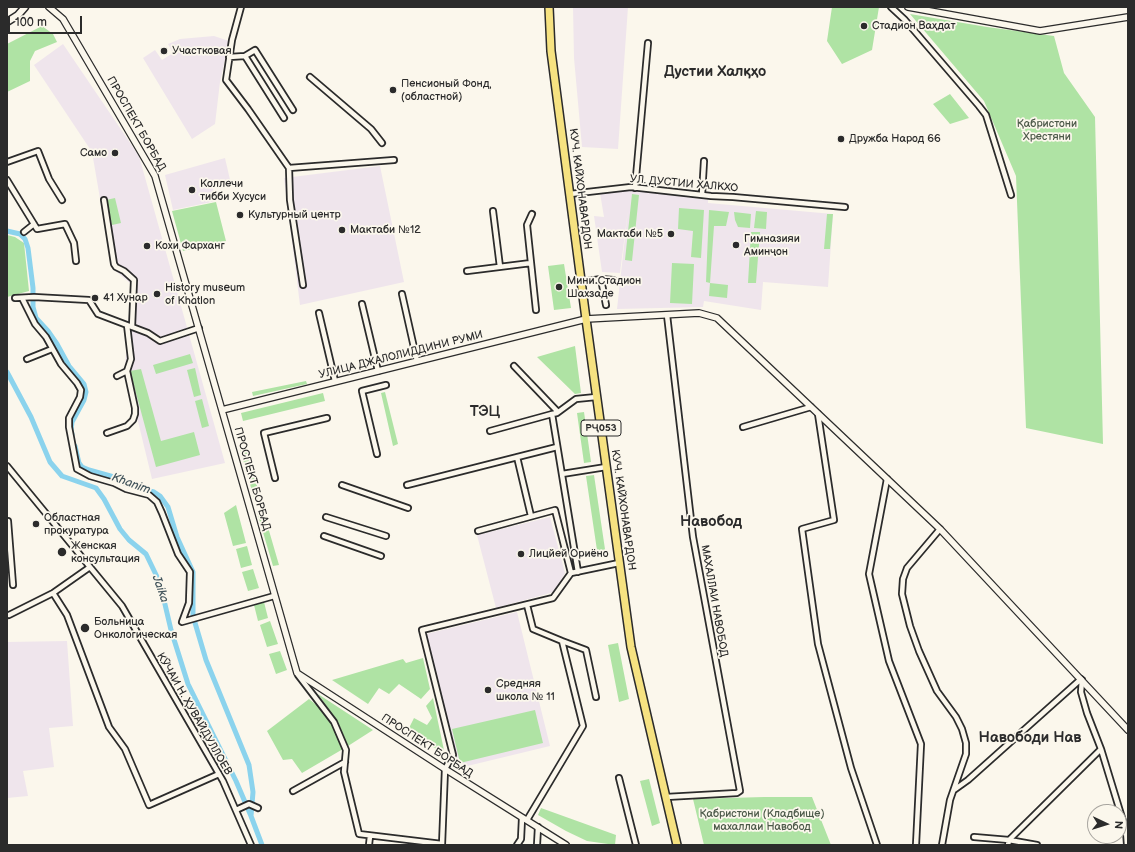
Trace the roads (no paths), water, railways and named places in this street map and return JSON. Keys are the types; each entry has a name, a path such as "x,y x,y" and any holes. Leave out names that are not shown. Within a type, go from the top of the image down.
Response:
{"main road":[{"path":"7,22 18,15 25,7"},
{"name":"КУЧ. КАЙХОНАВАРДОН","path":"549,7 551,51 596,397 631,647 678,845"}],"street":[{"name":"ПРОСПЕКТ БОРБАД","path":"49,7 63,19 156,176 297,673 566,845"},
{"path":"241,7 229,57 226,80 289,168 290,200 304,286"},
{"path":"891,7 906,20 986,115 1011,195"},
{"path":"908,7 1040,31 1128,17"},
{"path":"635,188 648,43"},
{"path":"229,57 245,56 255,50 293,110"},
{"path":"245,56 284,118"},
{"path":"310,77 371,129 382,143"},
{"path":"7,162 38,151 49,179 62,200"},
{"path":"289,168 394,160"},
{"path":"702,195 704,161"},
{"path":"7,180 37,229 65,224 74,243 76,261"},
{"name":"УЛ. ДУСТИИ ХАЛКХО","path":"570,194 635,188 845,207"},
{"path":"104,200 114,264 134,280 130,326 131,359 127,371 135,414 133,420 127,426 107,434"},
{"path":"493,211 500,267"},
{"path":"532,214 527,225 536,310"},
{"path":"24,232 34,224"},
{"path":"467,271 531,263"},
{"path":"581,282 601,279 613,280"},
{"path":"601,279 606,305"},
{"path":"402,294 417,361"},
{"path":"15,298 34,297 89,300 98,314 148,333 160,341 199,328"},
{"path":"22,298 35,324 46,337 61,364 81,390 80,397 69,418 69,427 77,469 90,476 114,482 126,489 150,495 157,502 178,554 190,572 189,603 182,622 274,596"},
{"path":"362,304 378,371"},
{"path":"319,313 335,382"},
{"name":"УЛИЦА ДЖАЛОЛИДДИНИ РУМИ","path":"222,410 586,319 699,313 717,318 940,529 1128,730"},
{"name":"МАХАЛЛАИ НАВОБОД","path":"666,797 737,793 740,790 693,537 667,315"},
{"path":"27,359 52,349"},
{"path":"514,366 558,412"},
{"path":"117,376 127,371"},
{"path":"376,454 362,391 386,385"},
{"path":"490,431 558,412 576,399 596,397"},
{"path":"743,427 811,407"},
{"path":"552,414 578,572"},
{"path":"818,414 834,520 802,529 818,644 851,768 876,845"},
{"path":"275,478 264,433 327,418"},
{"path":"407,485 557,447"},
{"path":"517,457 531,516"},
{"name":"КӮЧАИ Н. ҲУВАЙДУЛЛОЕВ","path":"7,466 122,606 219,774 251,845"},
{"path":"562,474 606,467"},
{"path":"887,479 869,574 890,661 921,744 916,845"},
{"path":"342,485 408,508"},
{"path":"478,530 555,510 571,573"},
{"path":"326,517 386,536"},
{"path":"7,521 9,572 12,584"},
{"path":"940,529 907,568 903,579 902,594 910,626 928,672 937,691 956,717 962,729 966,743 966,754 950,800 942,845"},
{"path":"324,536 381,556"},
{"path":"297,673 334,722 346,750 344,772 359,834 442,845 445,769 453,755 422,630 553,598 571,573 619,563"},
{"path":"9,615 53,593 90,567"},
{"path":"53,593 67,615 109,727 125,749 149,805 219,774"},
{"path":"527,605 533,629 586,650 596,697"},
{"path":"517,845 521,839 524,819 583,726 562,641"},
{"path":"954,790 968,780 1081,679"},
{"path":"1081,679 1081,692 1087,713 1101,749 1126,831 1128,845"},
{"path":"1009,843 1101,749"},
{"path":"293,791 345,762"},
{"path":"619,778 636,845"},
{"path":"236,810 249,804 258,808"},
{"path":"537,845 538,827"},
{"path":"369,845 370,836"},
{"path":"974,837 1009,843 1037,845"}],"waterway":[{"name":"Khanim","path":"7,231 20,234 25,239 28,248 33,288 33,307 36,318 48,331 69,366 84,384 86,392 84,400 72,422 72,434"},
{"name":"Jaika","path":"7,372 31,417 50,462 62,476 96,488 104,499 120,529 129,540 146,554 160,583 171,630 188,684 236,781 262,845"},
{"name":"Khanim","path":"75,446 79,463 82,467 114,477 129,486 154,492 160,496 168,507 177,537 193,572 193,616 206,660 249,765 253,792 251,816"}],"place":[{"name":"Стадион Ваҳдат","path":"864,26"},
{"name":"Участковая","path":"164,51"},
{"name":"Пенсионый Фонд, (областной)","path":"393,90"},
{"name":"Дружба Народ 66","path":"841,139"},
{"name":"Само","path":"115,153"},
{"name":"Коллечи тибби Хусуси","path":"192,190"},
{"name":"Культурный центр","path":"240,215"},
{"name":"Мактаби №12","path":"342,230"},
{"name":"Мактаби №5","path":"671,234"},
{"name":"Гимназияи Аминҷон","path":"736,245"},
{"name":"Кохи Фарханг","path":"147,246"},
{"name":"Мини Стадион Шахзаде","path":"559,287"},
{"name":"History museum of Khatlon","path":"157,294"},
{"name":"41 Хунар","path":"95,298"},
{"name":"Областная прокуратура","path":"36,524"},
{"name":"Женская консультация","path":"62,552"},
{"name":"Лицйей Ориёно","path":"521,554"},
{"name":"Больница Онкологическая","path":"85,628"},
{"name":"Средняя школа № 11","path":"488,690"}],"district":[{"name":"Дустии Халқҳо","path":"715,72"},
{"name":"ТЭЦ","path":"485,412"},
{"name":"Навобод","path":"711,522"},
{"name":"Навободи Нав","path":"1030,738"}],"park label":[{"name":"Қабристони Хрестяни","path":"1047,130"},
{"name":"Қабристони (Кладбище) махаллаи Навобод","path":"762,820"}]}
